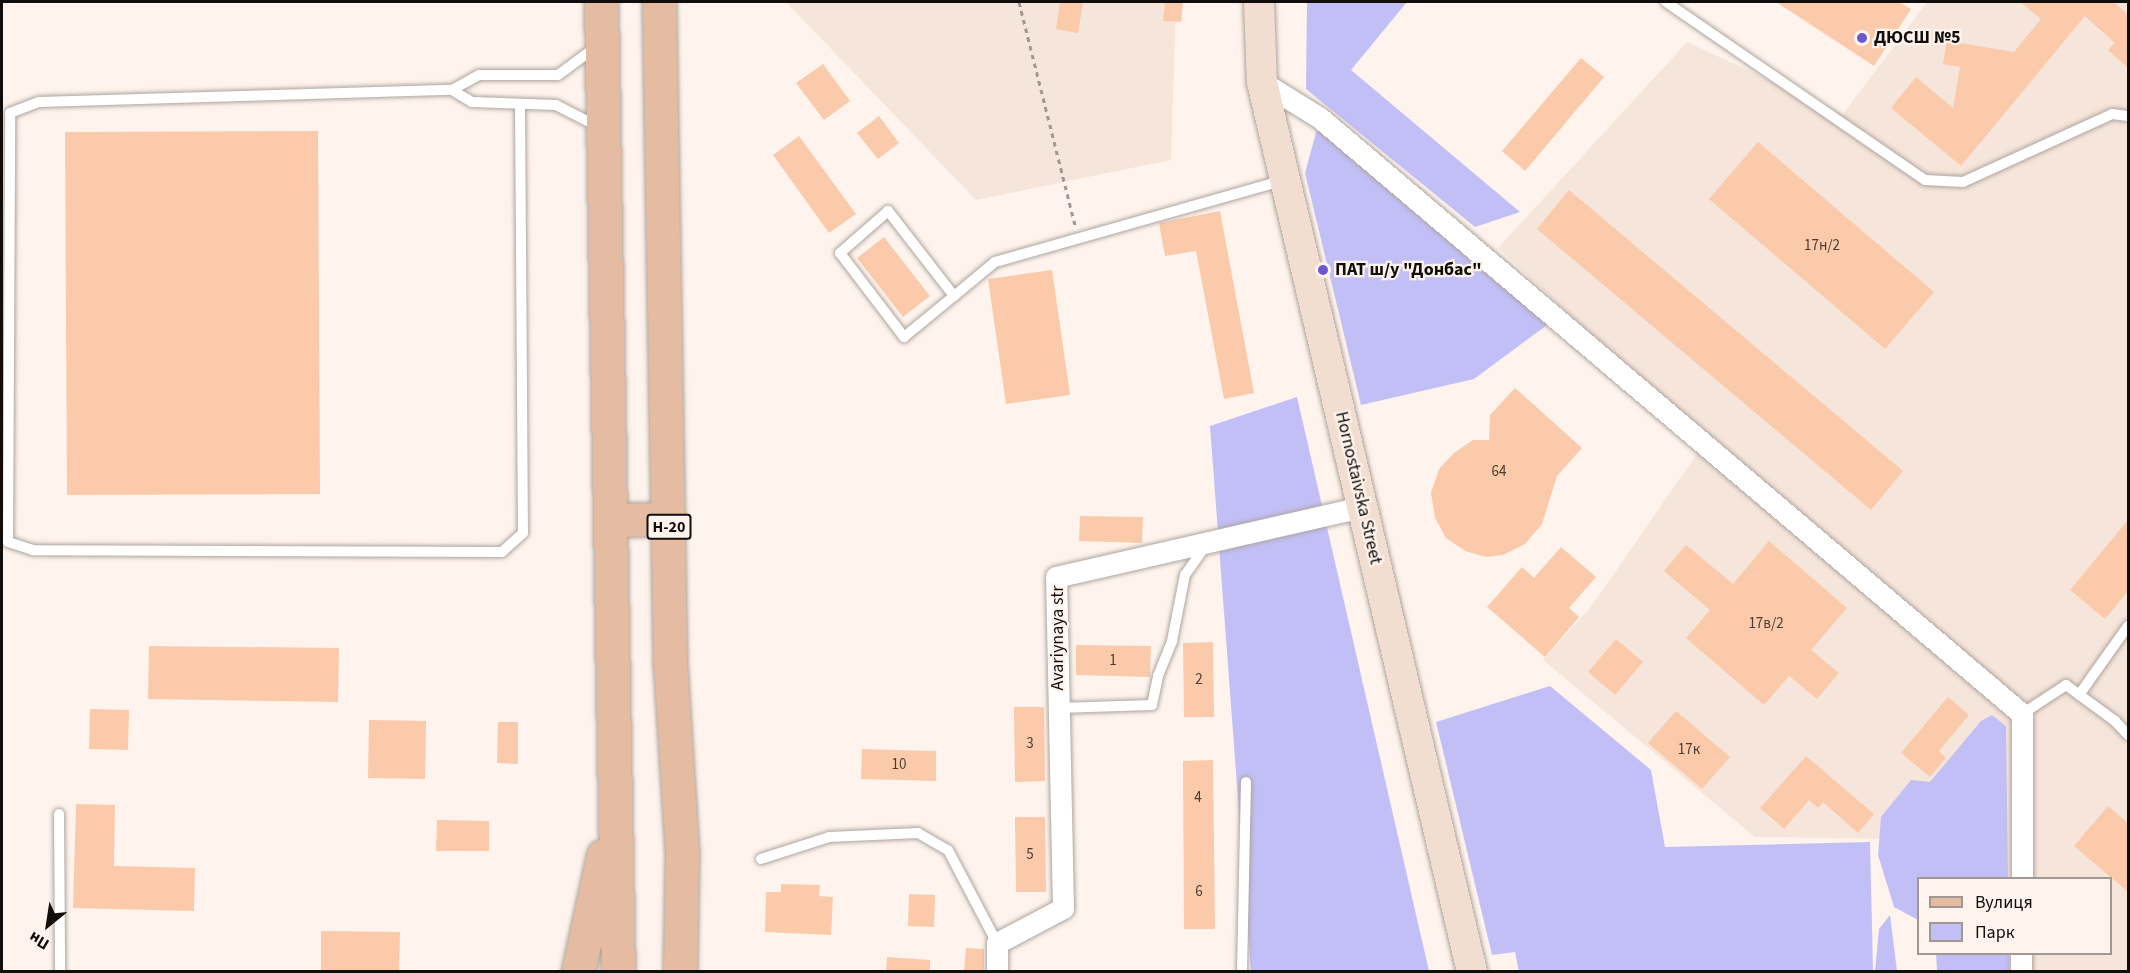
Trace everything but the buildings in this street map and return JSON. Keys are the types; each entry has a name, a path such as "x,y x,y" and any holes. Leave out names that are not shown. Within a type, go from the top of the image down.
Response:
{"main road":[{"path":"601,2 612,520 618,972"},
{"name":"Н-20","path":"659,2 670,662 682,854 680,972"},
{"name":"Hornostaivska Street","path":"1259,2 1262,82 1472,972"},
{"path":"612,520 669,519"},
{"path":"578,972 616,796"},
{"path":"682,854 704,972"}],"street":[{"path":"1262,82 1320,118 2022,714 2022,877"},
{"name":"Avariynaya str","path":"997,943 1063,908 1056,577 1362,507"},
{"path":"997,943 997,972"},
{"path":"2021,955 2021,972"}],"lane":[{"path":"1666,2 1925,180 1963,182 2112,114 2128,116"},
{"path":"520,104 523,533 502,552 33,550 8,542 10,113 39,102 452,90 478,75 558,75 601,43"},
{"path":"452,90 472,102 556,105 603,129"},
{"path":"954,296 888,211 840,253 904,337 954,296 995,262 1285,180"},
{"path":"1059,708 1152,705 1158,676 1172,641 1185,575 1207,543"},
{"path":"2079,695 2128,626"},
{"path":"2022,714 2066,685 2128,735"},
{"path":"1242,972 1246,782"},
{"path":"59,814 60,972"},
{"path":"761,859 829,837 918,833 948,850 997,943"}],"path":[{"path":"1020,2 1078,238"}],"shaded area":[{"path":"786,2 1176,2 1171,160 976,200"},
{"path":"1927,2 2128,2 2128,971 1987,971 1975,955 2112,955 2112,877 1920,877 1893,839 1755,837 1543,660 1590,608 1706,441 1498,248 1687,42 1843,114"}],"green space":[{"path":"1307,2 1407,2 1351,70 1520,212 1475,227 1306,89"},
{"path":"1320,118 1558,317 1474,379 1361,405 1305,173"},
{"path":"1297,397 1429,971 1251,971 1210,426"},
{"path":"1550,686 1651,770 1665,847 1870,842 1873,971 1519,972 1515,952 1492,955 1436,722"},
{"path":"1992,715 2006,726 2008,877 1917,877 1917,919 1894,907 1878,855 1881,817 1911,780 1930,782 1981,721"},
{"path":"1890,915 1897,971 1875,971 1879,929"},
{"path":"1936,955 2009,955 2009,971 1937,971"}],"place":[{"name":"ДЮСШ №5","path":"1862,38"},
{"name":"ПАТ ш/у \"Донбас\"","path":"1323,270"}]}
